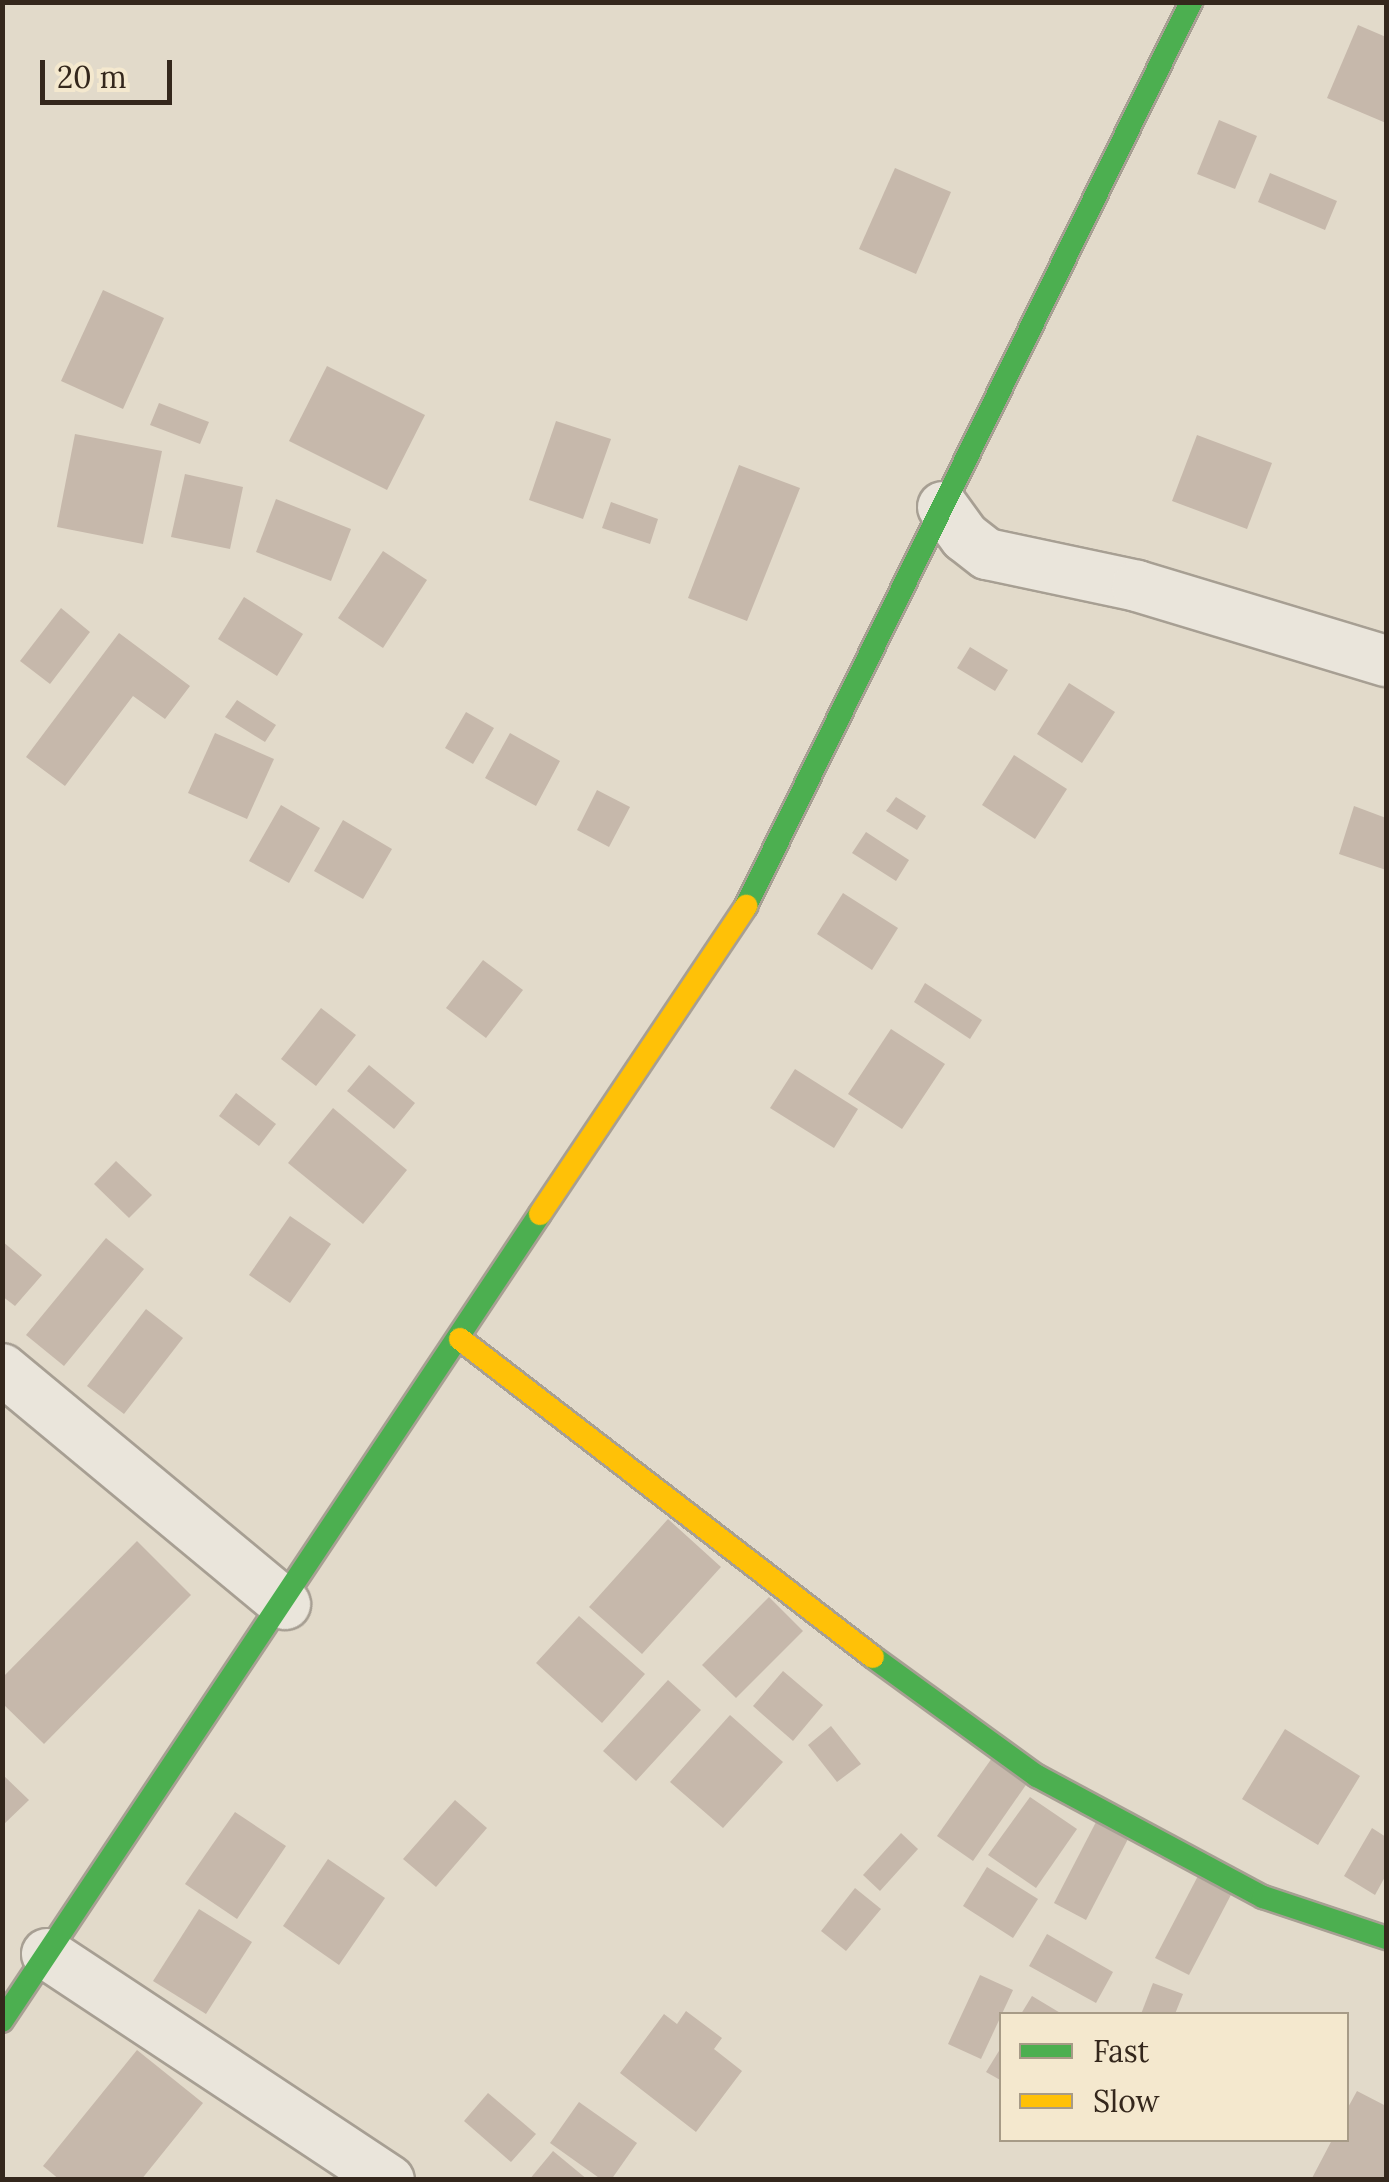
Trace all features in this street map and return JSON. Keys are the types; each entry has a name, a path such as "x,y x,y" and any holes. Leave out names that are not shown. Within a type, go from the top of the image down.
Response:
{"street":[{"path":"2,2021 285,1604 746,906 1192,2"},
{"path":"943,507 965,537 987,554 1137,586 1386,661"},
{"path":"460,1340 958,1722 1037,1776 1263,1897 1386,1938"},
{"path":"2,1369 285,1604"},
{"path":"47,1954 389,2180"}],"building":[{"path":"1358,25 1386,37 1386,123 1327,98"},
{"path":"1219,120 1257,136 1235,189 1197,174"},
{"path":"895,168 951,192 916,274 859,249"},
{"path":"1270,173 1337,201 1325,230 1258,202"},
{"path":"103,290 164,318 123,409 61,381"},
{"path":"327,366 425,415 387,490 289,441"},
{"path":"159,403 209,422 200,444 150,425"},
{"path":"556,421 611,439 583,519 529,500"},
{"path":"75,434 162,451 143,544 57,527"},
{"path":"1197,435 1272,463 1247,529 1172,501"},
{"path":"739,465 800,488 747,621 688,598"},
{"path":"185,474 243,487 230,549 171,537"},
{"path":"276,499 351,529 331,581 256,552"},
{"path":"611,502 658,519 650,544 602,528"},
{"path":"383,551 427,580 383,648 338,618"},
{"path":"244,597 303,634 277,676 218,639"},
{"path":"61,608 90,632 50,684 20,661"},
{"path":"119,633 190,686 165,719 133,696 65,786 26,757"},
{"path":"970,647 1008,670 995,691 957,668"},
{"path":"1069,683 1115,712 1082,763 1037,734"},
{"path":"237,700 276,725 265,742 225,717"},
{"path":"466,712 494,728 473,764 445,748"},
{"path":"215,733 274,759 247,819 188,793"},
{"path":"510,733 560,761 536,806 485,778"},
{"path":"1014,755 1067,789 1035,839 982,805"},
{"path":"597,790 630,807 609,847 577,830"},
{"path":"896,797 926,816 917,830 886,811"},
{"path":"281,805 320,828 289,883 249,861"},
{"path":"1354,806 1386,818 1386,870 1339,854"},
{"path":"343,820 392,849 363,899 314,871"},
{"path":"866,832 909,860 896,881 852,853"},
{"path":"843,893 898,928 872,970 817,934"},
{"path":"483,960 523,990 486,1038 446,1008"},
{"path":"925,983 982,1020 970,1039 914,1002"},
{"path":"321,1008 356,1035 316,1086 281,1059"},
{"path":"891,1029 945,1064 902,1129 848,1094"},
{"path":"369,1065 415,1103 394,1129 347,1091"},
{"path":"795,1069 858,1109 834,1148 770,1108"},
{"path":"236,1093 276,1124 259,1146 219,1116"},
{"path":"333,1108 407,1170 363,1224 288,1163"},
{"path":"116,1161 152,1195 129,1218 94,1184"},
{"path":"290,1216 331,1244 290,1303 249,1275"},
{"path":"106,1238 144,1269 64,1366 26,1335"},
{"path":"2,1241 42,1275 15,1306 2,1296"},
{"path":"146,1309 183,1338 124,1414 87,1386"},
{"path":"668,1519 721,1567 642,1654 589,1607"},
{"path":"137,1541 191,1595 44,1744 2,1703 2,1678"},
{"path":"769,1597 803,1631 736,1698 702,1665"},
{"path":"579,1616 645,1674 602,1723 536,1663"},
{"path":"783,1671 823,1705 793,1741 753,1706"},
{"path":"668,1680 701,1710 636,1781 603,1751"},
{"path":"730,1715 783,1762 723,1828 670,1782"},
{"path":"831,1726 861,1764 837,1782 808,1745"},
{"path":"1285,1729 1360,1776 1318,1845 1242,1799"},
{"path":"992,1758 1028,1782 973,1861 937,1836"},
{"path":"2,1774 29,1800 2,1826"},
{"path":"1030,1797 1077,1829 1036,1888 988,1855"},
{"path":"455,1800 487,1828 436,1887 403,1859"},
{"path":"235,1812 286,1846 237,1919 185,1884"},
{"path":"1096,1822 1128,1839 1086,1920 1054,1903"},
{"path":"1372,1828 1386,1837 1386,1875 1375,1895 1344,1876"},
{"path":"901,1833 918,1849 880,1891 863,1875"},
{"path":"328,1859 385,1898 339,1965 283,1926"},
{"path":"987,1867 1038,1899 1013,1938 963,1906"},
{"path":"1199,1874 1233,1891 1189,1975 1155,1958"},
{"path":"855,1888 881,1909 846,1951 821,1931"},
{"path":"199,1909 252,1942 206,2014 153,1981"},
{"path":"1047,1934 1113,1972 1096,2003 1029,1966"},
{"path":"980,1975 1013,1990 1003,2012 999,2012 981,2059 948,2044"},
{"path":"1153,1983 1183,1994 1176,2012 1142,2012"},
{"path":"1032,1996 1059,2012 1022,2012"},
{"path":"686,2011 722,2038 714,2049 742,2071 696,2132 620,2073 664,2014 677,2024"},
{"path":"137,2050 203,2103 141,2180 60,2180 43,2166"},
{"path":"999,2051 999,2079 986,2072"},
{"path":"1357,2091 1386,2106 1386,2180 1311,2180 1331,2142 1349,2142 1349,2106"},
{"path":"488,2093 536,2134 511,2162 464,2121"},
{"path":"579,2102 637,2143 611,2180 602,2180 550,2143"},
{"path":"553,2151 588,2180 529,2180"}],"traffic: fast":[{"path":"746,906 1191,2"},
{"path":"2,2021 540,1214"},
{"path":"873,1657 1037,1776 1263,1897 1386,1938"}],"traffic: slow":[{"path":"540,1214 746,906"},
{"path":"460,1339 873,1657"}]}
